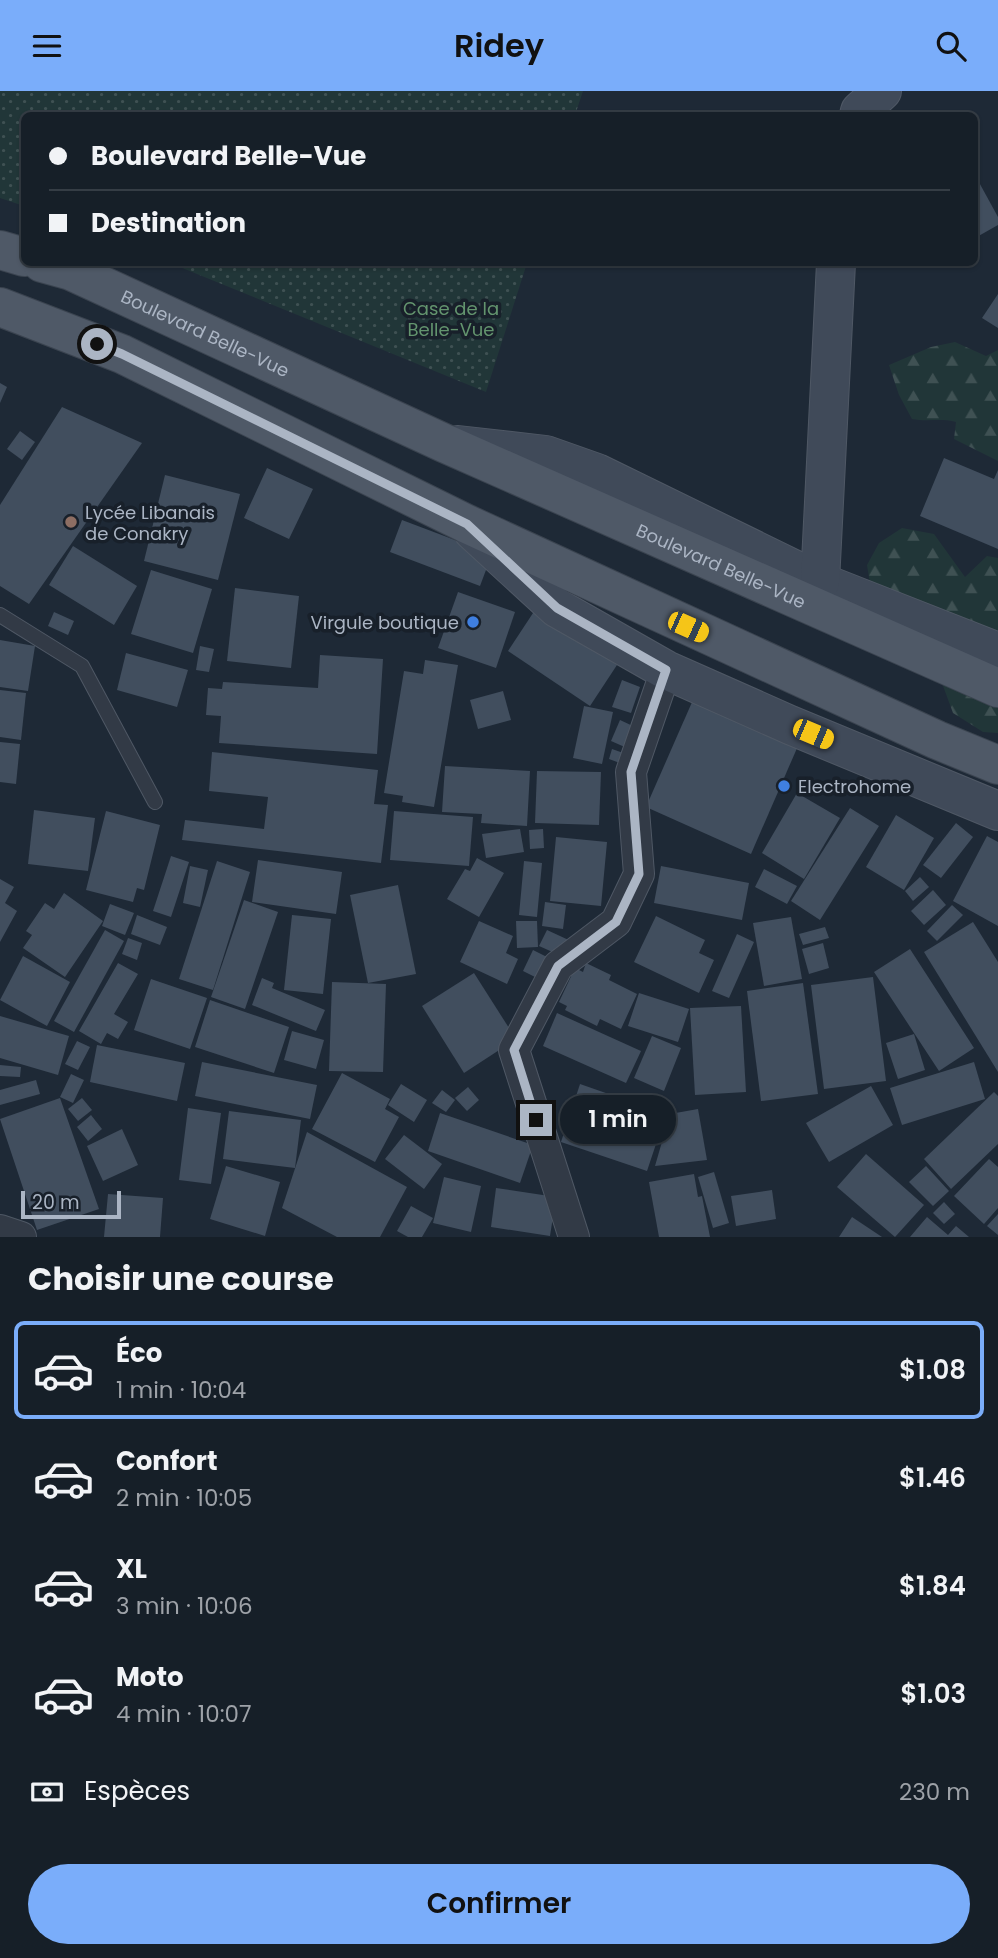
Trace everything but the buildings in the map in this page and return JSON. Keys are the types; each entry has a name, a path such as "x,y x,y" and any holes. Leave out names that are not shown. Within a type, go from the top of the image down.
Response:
{"main road":[{"path":"0,250 21,256"},
{"name":"Boulevard Belle-Vue","path":"53,266 71,271 444,443 998,688"},
{"path":"0,307 122,354 467,524 925,735 998,765"}],"street":[{"path":"860,112 882,91"},
{"path":"820,582 836,266"},
{"name":"Boulevard Belle-Vue","path":"444,443 546,455 597,473 820,582 998,652"},
{"path":"467,524 557,608 666,670 790,725 998,811"},
{"path":"575,1237 514,1050 558,966 616,922 639,874 631,772 666,670"},
{"path":"0,1230 21,1237"}],"lane":[{"path":"0,615 82,666 155,802"}],"green space":[{"path":"0,91 583,91 576,112 21,112 21,205 0,198"},
{"name":"Case de la Belle-Vue","path":"177,266 526,266 486,392"},
{"path":"955,342 986,356 998,350 998,461 954,439 956,422 912,419 899,395 889,365 931,347"},
{"path":"902,528 934,534 965,577 987,556 998,558 998,733 983,732 953,713 942,683 874,608 867,565 879,543"}],"place":[{"name":"Lycée Libanais de Conakry","path":"71,522"},
{"name":"Virgule boutique","path":"473,622"},
{"name":"Electrohome","path":"784,786"}],"route":[{"path":"97,344 467,524 557,608 666,670 631,772 639,874 616,922 558,966 514,1050 536,1120"}]}
